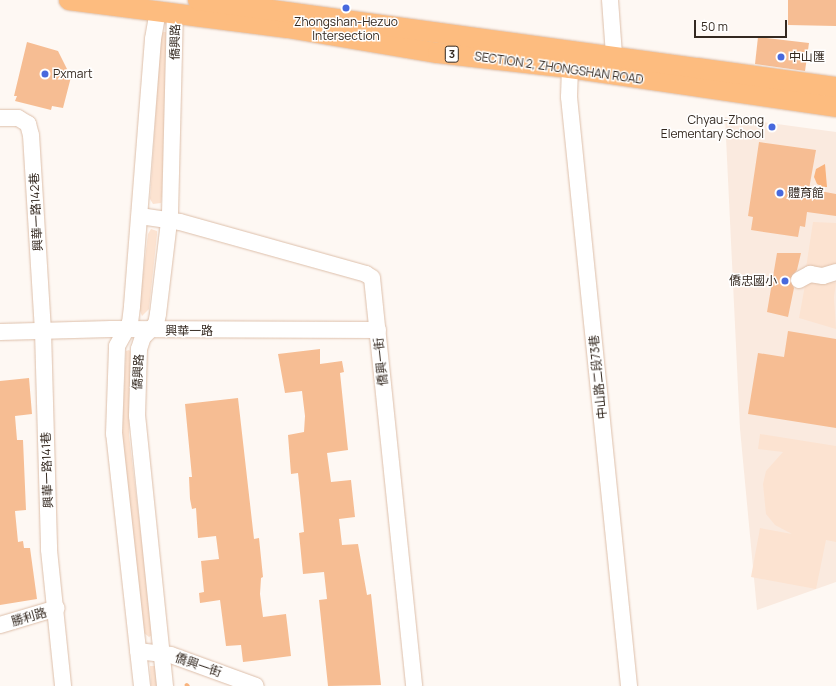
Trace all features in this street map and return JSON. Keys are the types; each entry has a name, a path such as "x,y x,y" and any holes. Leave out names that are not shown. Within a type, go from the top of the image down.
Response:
{"main road":[{"name":"SECTION 2, ZHONGSHAN ROAD","path":"69,0 288,28 438,53 570,68 836,107"},
{"name":"SECTION 2, ZHONGSHAN ROAD","path":"198,0 614,55 836,87"}],"street":[{"path":"610,0 614,55"},
{"name":"僑興路","path":"142,686 114,434 117,346 130,323 134,292 153,39 166,13"},
{"name":"僑興路","path":"165,686 137,431 139,349 143,337 156,324 169,220 166,13"},
{"name":"中山路二段73巷","path":"570,68 570,97 629,686"},
{"name":"興華一路142巷","path":"0,118 18,118 28,124 31,135 42,331"},
{"name":"僑興一街","path":"140,216 169,220 366,274 372,278 414,686"},
{"path":"799,280 810,274 822,276 836,272"},
{"name":"興華一路","path":"0,332 126,330 378,330"},
{"name":"興華一路141巷","path":"42,331 49,550 57,608 63,686"},
{"name":"勝利路","path":"0,625 57,608"},
{"name":"僑興一街","path":"138,651 161,653 256,686"}],"shaded area":[{"path":"161,32 166,32 162,196 161,203 153,204 150,199"},
{"name":"僑忠國小","path":"725,117 836,132 836,582 757,610 740,429"},
{"path":"825,164 827,187 823,187 817,184 814,177 816,169"},
{"path":"813,222 836,223 836,267 806,268"},
{"path":"151,229 157,231 157,235 149,309 142,316 139,308 148,234"},
{"path":"806,280 836,283 834,297 836,329 799,318"},
{"path":"129,350 131,352 129,435 149,600 152,635 149,637 144,633 122,434 126,351"},
{"path":"760,434 836,446 836,542 826,540 816,589 751,577 760,528 792,534 775,525 766,514 763,484 766,471 783,452 758,449"},
{"path":"150,666 156,666 159,686 151,686"}],"building":[{"name":"中山匯","path":"788,0 836,0 836,26 788,25"},
{"name":"中山匯","path":"758,37 809,43 805,71 755,64"},
{"name":"Pxmart","path":"27,42 58,51 71,77 63,108 52,106 51,110 15,101 17,96 14,96"},
{"name":"體育館","path":"759,142 816,150 809,189 836,194 836,216 807,212 805,227 800,226 798,237 751,230 753,217 748,216"},
{"path":"777,253 801,253 797,270 790,279 794,288 788,317 767,312"},
{"path":"788,331 836,339 836,428 748,414 758,353 784,357"},
{"path":"320,349 320,364 342,361 344,372 340,373 348,450 327,453 331,482 351,480 355,517 339,519 342,545 358,544 367,595 371,594 381,685 328,686 319,600 327,599 324,572 303,574 299,533 304,532 298,473 291,474 288,435 304,432 305,416 302,391 285,393 278,354"},
{"path":"29,378 32,414 15,416 17,440 23,440 26,510 15,511 18,542 23,541 24,548 30,548 37,599 0,605 0,381"},
{"path":"238,398 254,539 259,538 263,577 261,578 260,594 263,617 286,614 291,656 243,662 241,645 226,646 220,600 200,603 199,593 204,592 201,561 219,559 216,536 198,538 196,508 192,509 190,499 189,477 192,477 185,404"}],"place":[{"name":"Zhongshan-Hezuo Intersection","path":"346,8"},
{"name":"中山匯","path":"781,57"},
{"name":"Pxmart","path":"45,74"},
{"name":"Chyau-Zhong Elementary School","path":"772,127"},
{"name":"體育館","path":"780,193"},
{"name":"僑忠國小","path":"785,281"}]}
